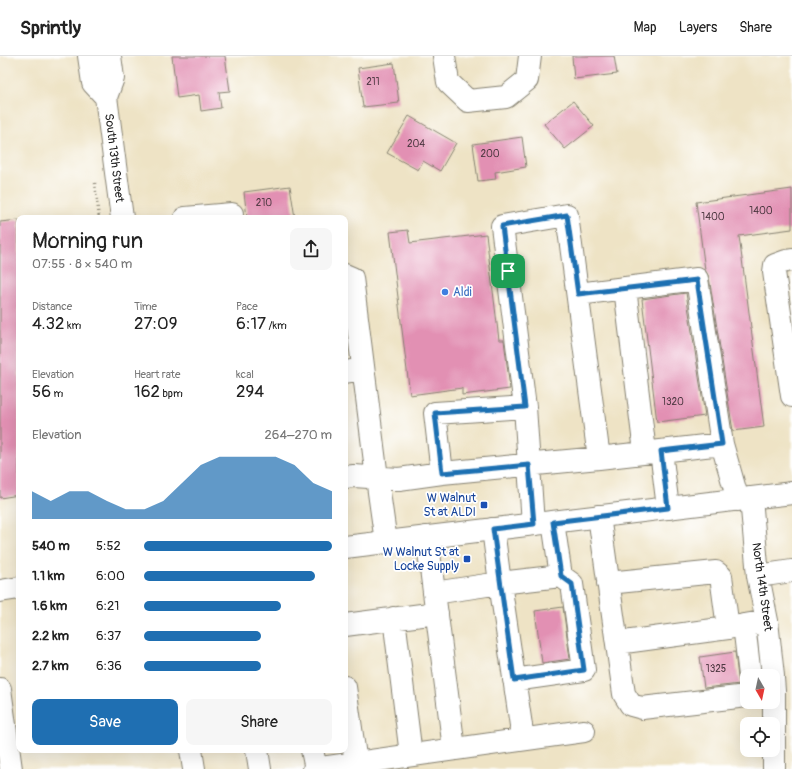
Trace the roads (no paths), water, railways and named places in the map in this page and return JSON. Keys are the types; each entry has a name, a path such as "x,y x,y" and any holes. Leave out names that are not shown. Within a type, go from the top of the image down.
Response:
{"street":[{"name":"South 13th Street","path":"89,56 93,83 106,97"},
{"name":"South 13th Street","path":"110,56 113,78 106,97 122,215"},
{"path":"444,56 448,82 468,101 506,97 527,80 530,56"},
{"path":"220,215 232,214"},
{"path":"514,680 584,670 572,584 561,576 543,523 529,465 525,407 502,226 567,215 599,458"},
{"path":"792,260 786,260 775,265 774,272 792,396"},
{"path":"348,276 352,278 354,371 376,478 386,542"},
{"name":"North 14th Street","path":"625,288 697,280 722,444 745,499 767,621 772,669"},
{"path":"578,294 625,288 653,452 668,508"},
{"path":"442,473 435,413 525,407"},
{"path":"348,477 399,480 442,473 599,458 722,444"},
{"path":"348,547 792,493"},
{"path":"599,516 624,694 631,705 642,708 740,697"},
{"path":"493,529 523,740"},
{"path":"427,537 454,749"},
{"path":"758,576 792,571"},
{"path":"608,583 716,572 721,576 748,669"},
{"path":"348,625 394,618 435,603 500,584 561,576"},
{"path":"0,591 16,588"},
{"path":"394,618 411,755"},
{"path":"617,643 736,627 767,621"},
{"path":"0,689 11,769"},
{"path":"348,708 356,763"},
{"name":"North 14th Street","path":"774,769 783,735 778,709"},
{"path":"312,753 315,769 584,731"},
{"path":"191,753 194,769"},
{"path":"257,753 260,769"}],"place":[{"name":"Aldi","path":"445,292"},
{"name":"W Walnut St at ALDI","path":"484,505"},
{"name":"W Walnut St at Locke Supply","path":"467,559"}]}
